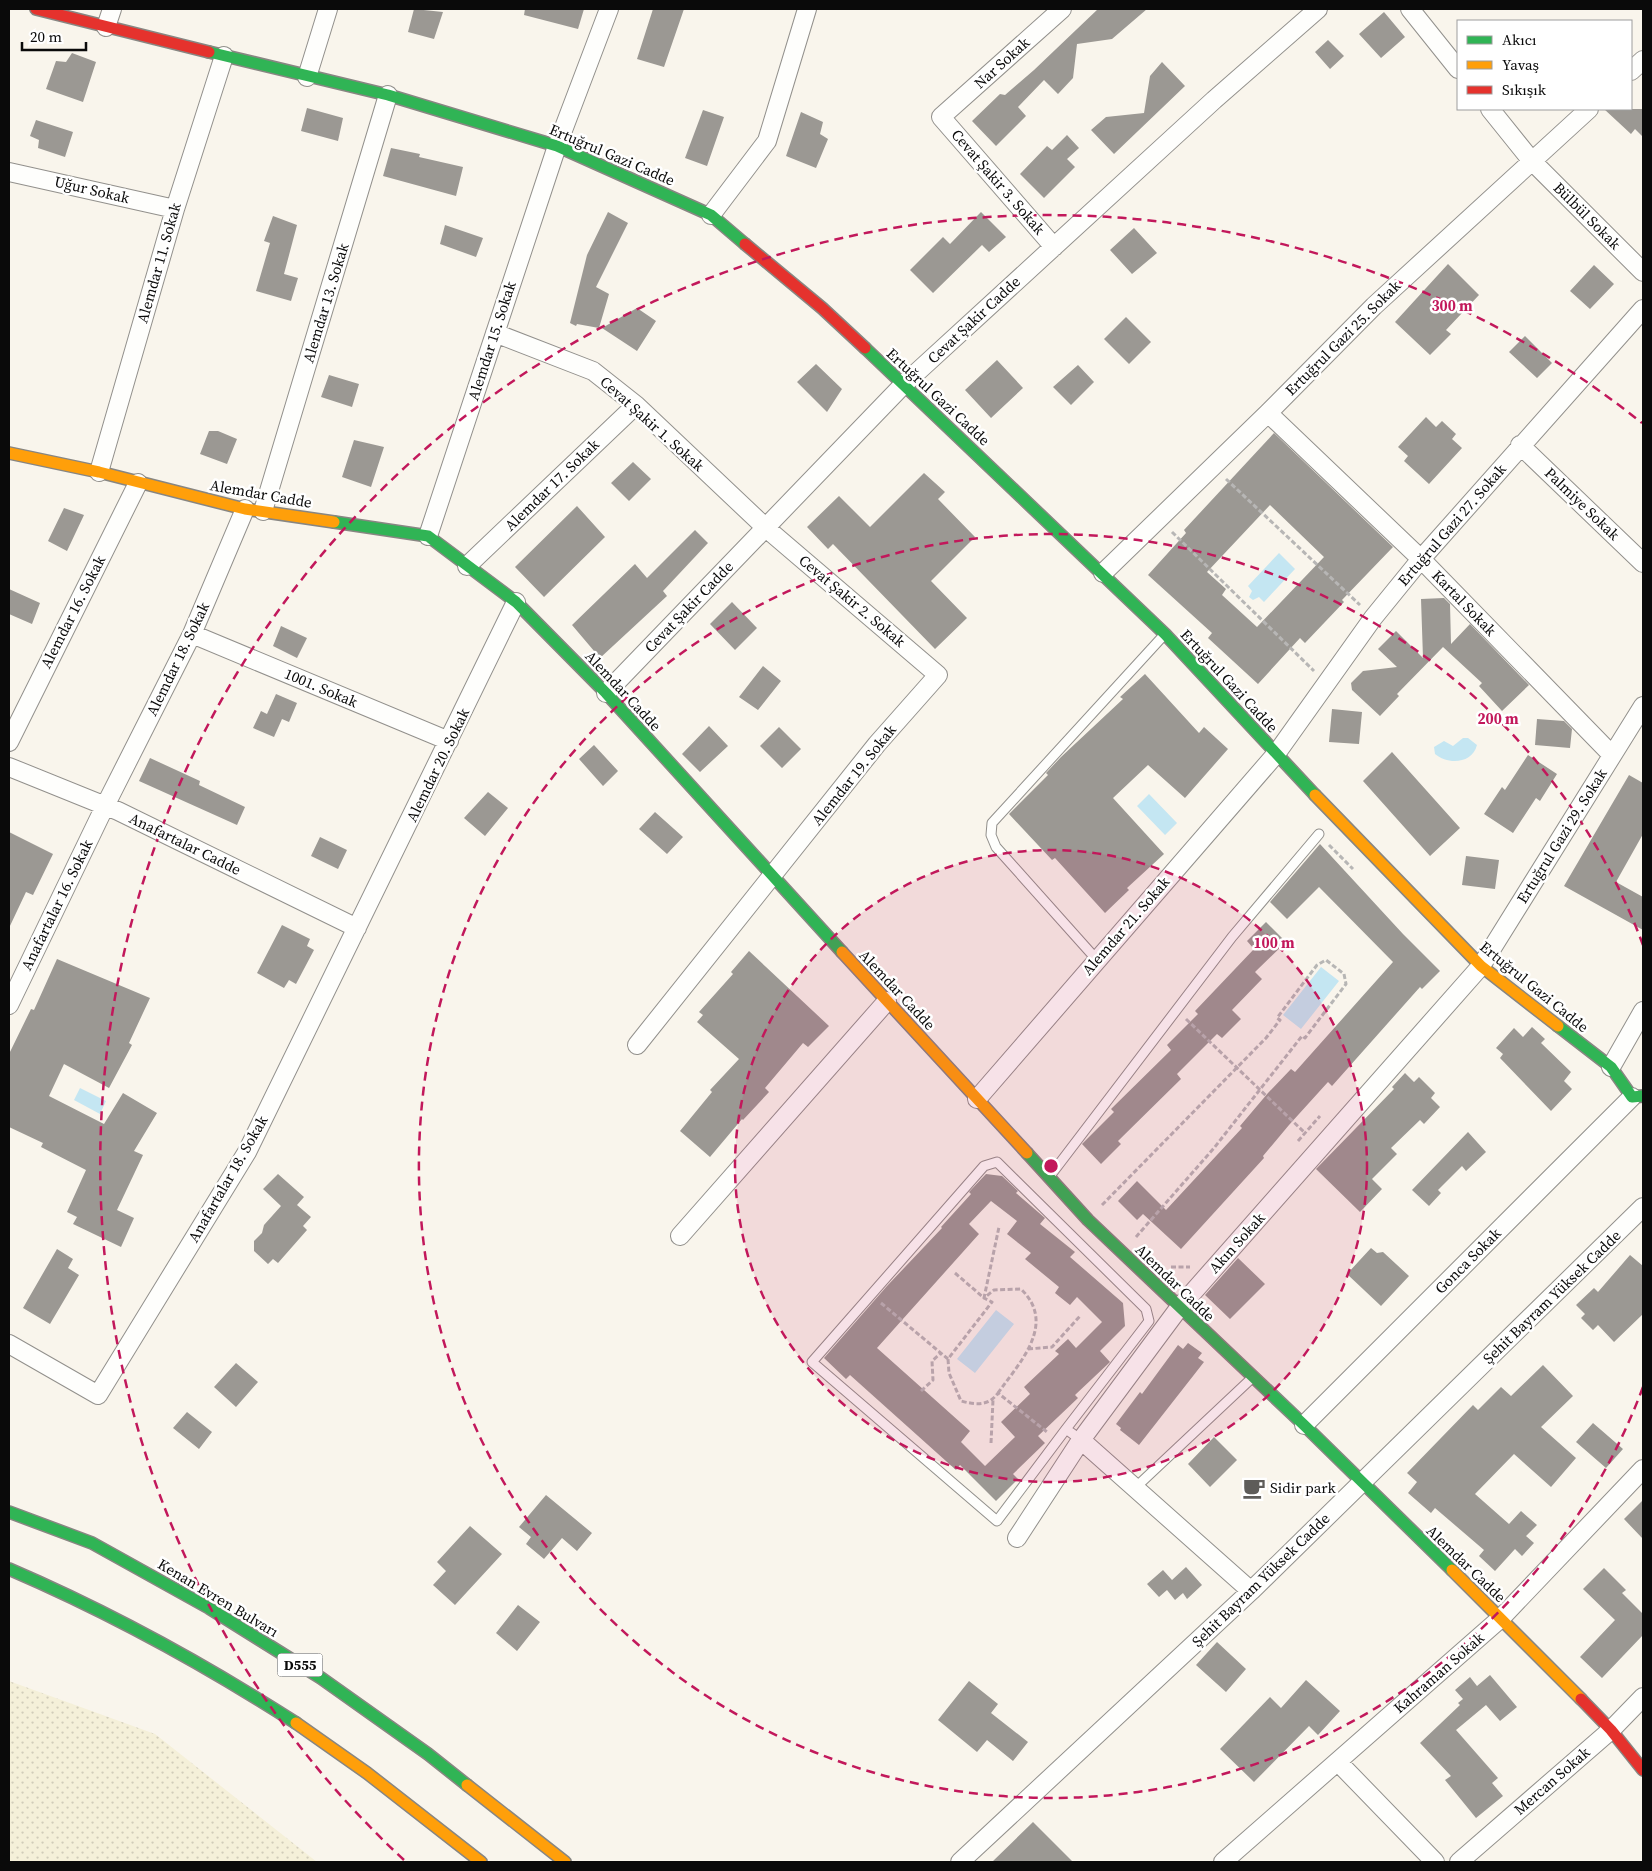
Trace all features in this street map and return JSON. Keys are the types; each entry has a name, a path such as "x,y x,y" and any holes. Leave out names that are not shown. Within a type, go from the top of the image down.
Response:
{"street":[{"name":"Ertuğrul Gazi Cadde","path":"36,9 307,77 388,95 557,146 711,215 822,308 1103,573 1165,634 1276,754 1481,966 1611,1067 1638,1096"},
{"path":"106,27 112,9"},
{"path":"307,77 328,9"},
{"name":"Alemdar 15. Sokak","path":"428,536 557,146 609,9"},
{"path":"711,215 767,141 807,9"},
{"name":"Nar Sokak","path":"941,117 1062,9"},
{"name":"Cevat Şakir Cadde","path":"606,693 903,385 1318,9"},
{"path":"1410,9 1457,68"},
{"name":"Alemdar 11. Sokak","path":"99,472 175,209 224,56"},
{"path":"1632,70 1643,60"},
{"name":"Alemdar 13. Sokak","path":"263,511 388,95"},
{"name":"Bülbül Sokak","path":"1491,110 1530,160 1643,272"},
{"name":"Ertuğrul Gazi 25. Sokak","path":"1103,573 1268,413 1374,306 1530,160 1588,110"},
{"name":"Cevat Şakir 3. Sokak","path":"941,117 1054,247"},
{"name":"Uğur Sokak","path":"9,172 175,209"},
{"name":"Ertuğrul Gazi 27. Sokak","path":"1276,754 1373,618 1421,559 1520,445 1643,309"},
{"name":"Cevat Şakir 1. Sokak","path":"495,333 593,371 636,405 766,528"},
{"name":"Alemdar 17. Sokak","path":"467,566 636,405"},
{"name":"Kartal Sokak","path":"1268,413 1421,559 1612,755"},
{"name":"Palmiye Sokak","path":"1520,445 1643,562"},
{"name":"Alemdar Cadde","path":"9,453 99,472 245,509 428,536 516,602 606,693 772,878 1088,1220 1252,1378 1304,1425 1501,1618 1611,1730 1643,1770"},
{"name":"Alemdar 16. Sokak","path":"9,742 138,483"},
{"name":"Alemdar 18. Sokak","path":"105,806 192,634 245,509"},
{"name":"Cevat Şakir 2. Sokak","path":"766,528 938,675"},
{"name":"Alemdar 20. Sokak","path":"358,928 516,602"},
{"name":"1001. Sokak","path":"192,634 450,741"},
{"name":"Alemdar 19. Sokak","path":"638,1045 877,744 938,675"},
{"name":"Ertuğrul Gazi 29. Sokak","path":"1481,966 1643,706"},
{"name":"Alemdar 21. Sokak","path":"977,1099 1276,754"},
{"name":"Anafartalar Cadde","path":"9,766 105,806 358,928"},
{"name":"Anafartalar 16. Sokak","path":"9,1005 105,806"},
{"name":"Anafartalar 18. Sokak","path":"9,1344 98,1395 247,1152 358,928"},
{"name":"Akın Sokak","path":"1016,1538 1081,1440 1179,1308 1481,966"},
{"path":"680,1236 887,1001"},
{"path":"1611,1067 1643,1012"},
{"name":"Gonca Sokak","path":"1304,1425 1638,1096"},
{"name":"Şehit Bayram Yüksek Cadde","path":"960,1862 1251,1592 1643,1207"},
{"path":"1081,1440 1251,1592"},
{"name":"Kahraman Sokak","path":"1223,1862 1501,1618 1643,1469"},
{"name":"Kenan Evren Bulvarı","path":"9,1512 92,1543 209,1608 321,1678 428,1754 565,1862"},
{"path":"9,1569 76,1597 176,1650 296,1723 393,1793 481,1862"},
{"name":"Mercan Sokak","path":"1459,1862 1611,1730 1643,1697"},
{"path":"1338,1762 1435,1862"}],"lane":[{"path":"1097,960 996,847 991,835 992,823 1165,634"},
{"path":"1048,1178 1232,937 1319,834"},
{"path":"997,1162 1146,1309 1149,1321 998,1521 812,1362 871,1295 984,1166 997,1162"},
{"path":"1135,1488 1252,1378"},
{"path":"1066,1429 1081,1440"}],"path":[{"path":"1212,467 1373,618"},
{"path":"1159,519 1326,683"},
{"path":"1319,834 1359,875"},
{"path":"1088,1220 1266,1038 1280,1020 1277,1018 1318,965 1326,960 1344,974 1346,984 1305,1038 1302,1036 1214,1148 1133,1240 1140,1245"},
{"path":"1177,1010 1304,1133"},
{"path":"1292,1148 1327,1108"},
{"path":"984,1298 999,1227"},
{"path":"1165,1267 1190,1268 1196,1260"},
{"path":"954,1274 984,1298 992,1302 948,1359 949,1373 961,1401 976,1405 993,1400"},
{"path":"984,1298 994,1290 1021,1289 1031,1299 1037,1312 1036,1330 1028,1349 993,1400 991,1443"},
{"path":"871,1295 948,1359"},
{"path":"1028,1349 1052,1347 1080,1316"},
{"path":"922,1391 933,1380 932,1361 941,1353"},
{"path":"998,1393 1058,1440"}],"shaded area":[{"path":"9,1681 155,1734 317,1862 9,1862"}],"water":[{"path":"1279,553 1295,569 1264,602 1259,597 1253,600 1249,597 1252,591 1248,586"},
{"path":"1463,738 1468,738 1477,745 1470,756 1465,759 1459,761 1446,760 1435,754 1434,747 1444,741 1453,746"},
{"path":"1149,794 1177,823 1165,835 1137,806"},
{"path":"1321,967 1339,981 1301,1029 1283,1015"},
{"path":"80,1088 106,1101 100,1114 74,1100"},
{"path":"996,1310 1014,1324 975,1373 957,1359"}],"building":[{"path":"414,9 443,12 434,39 408,32"},
{"path":"525,9 584,9 578,29 524,15"},
{"path":"653,9 684,9 664,67 637,59"},
{"path":"1098,9 1147,9 1112,39 1077,44 1073,78 1058,94 1044,80 1018,107 1026,116 996,146 972,121 1000,94 1005,95 1034,70"},
{"path":"1384,12 1405,37 1381,58 1359,34"},
{"path":"1328,40 1344,56 1330,69 1315,52"},
{"path":"72,53 96,62 83,102 46,89 56,61 66,62"},
{"path":"1162,62 1185,86 1114,154 1091,130 1106,117 1144,113 1150,76"},
{"path":"307,108 343,118 338,141 301,131"},
{"path":"1643,109 1643,137 1635,129 1631,134 1605,110"},
{"path":"703,110 724,117 707,166 685,158"},
{"path":"801,112 823,122 820,134 828,139 816,168 786,156"},
{"path":"36,120 73,132 65,157 38,148 39,140 30,136"},
{"path":"1067,135 1079,148 1067,159 1075,167 1044,198 1020,174 1047,146 1052,150"},
{"path":"391,148 420,154 419,157 463,167 456,196 383,176"},
{"path":"608,212 628,223 596,287 609,294 599,328 577,324 576,326 570,323 587,255"},
{"path":"981,212 1006,237 989,252 982,245 933,293 910,270 943,237 950,244"},
{"path":"273,216 297,225 284,274 298,278 291,301 256,291 270,243 264,241"},
{"path":"445,225 483,238 476,257 440,244"},
{"path":"1134,228 1157,253 1132,274 1110,250"},
{"path":"1448,264 1479,295 1446,330 1451,334 1430,355 1395,322"},
{"path":"1594,265 1614,284 1590,309 1570,291"},
{"path":"637,308 656,321 637,351 602,328"},
{"path":"1126,317 1151,342 1129,364 1104,339"},
{"path":"1525,336 1552,363 1537,378 1509,352"},
{"path":"997,360 1023,388 991,418 965,390"},
{"path":"816,364 842,389 827,412 797,382"},
{"path":"1078,365 1094,382 1071,405 1053,387"},
{"path":"329,375 359,384 352,407 321,397"},
{"path":"1426,417 1436,427 1442,421 1456,434 1452,439 1462,448 1429,484 1404,461 1408,456 1398,447"},
{"path":"209,431 218,431 237,439 227,464 200,454"},
{"path":"1274,433 1393,547 1342,600 1344,602 1305,643 1300,638 1258,684 1208,638 1212,633 1148,575 1186,533 1184,530","holes":["1270,505 1324,557 1257,627 1222,595 1226,589 1207,572"]},
{"path":"354,440 384,447 371,487 342,477"},
{"path":"633,462 651,479 629,501 611,483"},
{"path":"924,473 945,492 938,499 975,537 931,581 967,618 935,649 833,544 828,549 807,527 839,496 870,527"},
{"path":"577,506 605,537 544,597 515,567"},
{"path":"64,508 84,515 67,551 48,541"},
{"path":"695,530 708,543 663,591 667,596 600,658 572,625 635,564 647,578"},
{"path":"9,589 40,603 32,624 9,614"},
{"path":"1444,598 1450,604 1451,644 1470,624 1529,685 1502,711 1479,686 1482,683 1443,647 1397,694 1399,696 1380,716 1352,690 1351,683 1363,671 1397,667 1378,649 1396,631 1423,658 1421,599"},
{"path":"732,602 757,628 735,650 710,624"},
{"path":"281,626 307,638 297,658 273,646"},
{"path":"763,666 781,681 758,710 739,697"},
{"path":"1145,674 1199,733 1204,727 1228,749 1185,798 1148,765 1113,798 1164,854 1127,888 1129,890 1105,913 1055,858 1052,860 1009,814 1048,775 1046,773 1061,757 1123,699 1120,697"},
{"path":"276,694 297,703 289,722 282,719 274,737 253,728 261,711 267,714"},
{"path":"1332,709 1362,712 1359,744 1329,742"},
{"path":"1537,719 1564,721 1572,729 1570,748 1535,745"},
{"path":"709,726 728,746 700,772 682,754"},
{"path":"779,727 801,749 782,768 760,746"},
{"path":"594,745 618,771 603,786 579,759"},
{"path":"1392,752 1460,828 1430,856 1363,781"},
{"path":"1528,755 1557,774 1540,801 1536,798 1513,833 1484,814 1502,787 1505,790"},
{"path":"150,758 200,781 199,785 245,807 237,825 139,781"},
{"path":"1629,775 1643,783 1643,834 1616,882 1643,897 1643,930 1564,886"},
{"path":"488,792 508,808 485,836 464,818"},
{"path":"655,812 683,837 667,854 639,829"},
{"path":"9,832 53,854 33,895 26,892 9,928"},
{"path":"320,837 347,850 338,869 311,856"},
{"path":"1320,844 1440,971 1422,989 1420,987 1332,1086 1328,1082 1289,1125 1263,1156 1264,1158 1181,1249 1143,1214 1137,1220 1118,1201 1137,1181 1166,1210 1242,1128 1240,1126 1268,1093 1291,1069 1295,1072 1393,962 1319,887 1287,919 1270,902"},
{"path":"1466,856 1499,860 1495,889 1462,885"},
{"path":"1266,922 1286,942 1255,972 1262,979 1232,1010 1241,1019 1222,1038 1217,1034 1177,1074 1181,1079 1118,1141 1121,1144 1101,1164 1082,1144 1114,1112 1111,1109 1171,1050 1167,1045 1198,1014 1195,1011 1254,949 1247,941"},
{"path":"282,925 310,939 307,946 314,950 296,984 289,980 284,988 257,973"},
{"path":"749,951 829,1026 808,1047 803,1043 765,1088 769,1092 742,1119 710,1157 680,1131 712,1092 710,1090 739,1059 697,1022 703,1015 699,1012 733,974 731,972"},
{"path":"57,959 150,998 129,1043 132,1045 109,1088 64,1064 49,1096 104,1124 123,1093 157,1113 134,1151 143,1155 117,1210 134,1218 121,1247 73,1224 77,1217 67,1212 86,1170 41,1147 43,1143 9,1127 9,1054 31,1009 34,1010"},
{"path":"1532,1027 1545,1039 1541,1043 1571,1072 1564,1081 1572,1089 1551,1111 1500,1058 1503,1054 1496,1048 1514,1028 1523,1037"},
{"path":"1405,1073 1414,1082 1419,1077 1435,1093 1431,1098 1440,1107 1424,1124 1420,1120 1391,1148 1397,1154 1372,1179 1382,1189 1360,1212 1316,1169 1394,1089 1392,1087"},
{"path":"1468,1132 1486,1152 1466,1171 1462,1166 1438,1190 1441,1193 1429,1206 1412,1190"},
{"path":"278,1174 304,1197 297,1205 311,1217 303,1226 307,1230 278,1263 273,1259 268,1264 254,1251 254,1241 262,1233 264,1225 281,1206 263,1189"},
{"path":"986,1174 1002,1176 1018,1191 1016,1193 1045,1218 1040,1224 1075,1252 1070,1257 1123,1303 1125,1326 1100,1351 1110,1362 1075,1395 1078,1398 1038,1436 1045,1443 1013,1474 1018,1479 996,1501 960,1465 956,1470 850,1375 846,1379 824,1358 887,1286 942,1228 971,1194 969,1192","holes":["991,1201 1017,1221 1007,1234 1031,1253 1025,1259 1059,1287 1055,1293 1070,1305 1077,1297 1102,1322 1076,1348 1068,1339 1055,1351 1059,1354 1024,1387 1030,1394 1001,1422 1015,1437 985,1466 961,1442 970,1431 877,1348 979,1234 969,1224"]},
{"path":"1371,1248 1377,1253 1383,1252 1409,1276 1381,1306 1347,1274"},
{"path":"57,1249 73,1259 68,1268 79,1275 50,1324 23,1308"},
{"path":"1630,1255 1643,1266 1643,1314 1614,1342 1598,1325 1593,1330 1581,1318 1585,1314 1576,1305 1594,1288 1598,1292"},
{"path":"1238,1258 1265,1284 1230,1319 1205,1295"},
{"path":"1188,1343 1202,1353 1198,1358 1204,1362 1139,1445 1120,1430 1121,1428 1116,1424 1140,1392 1142,1394 1178,1345 1183,1349"},
{"path":"236,1363 258,1382 236,1407 214,1387"},
{"path":"1543,1365 1573,1396 1541,1427 1576,1458 1551,1487 1514,1454 1475,1494 1509,1524 1521,1511 1537,1525 1526,1536 1534,1543 1522,1556 1515,1549 1495,1571 1479,1556 1484,1550 1435,1508 1431,1513 1408,1493 1417,1482 1407,1473 1473,1405 1478,1410 1501,1387 1511,1396"},
{"path":"187,1412 212,1432 199,1449 173,1428"},
{"path":"1593,1423 1623,1449 1606,1468 1576,1442"},
{"path":"1214,1437 1237,1460 1210,1487 1188,1464"},
{"path":"546,1495 592,1533 577,1551 562,1538 544,1559 526,1544 531,1537 519,1527"},
{"path":"1643,1500 1643,1539 1624,1519"},
{"path":"470,1526 502,1554 455,1605 433,1585 446,1571 437,1562"},
{"path":"1186,1567 1202,1585 1187,1599 1183,1593 1175,1600 1167,1590 1159,1597 1147,1584 1163,1570 1172,1580"},
{"path":"1604,1568 1626,1590 1622,1593 1643,1614 1643,1635 1602,1678 1580,1657 1615,1620 1583,1589"},
{"path":"518,1605 540,1622 517,1651 496,1633"},
{"path":"1217,1642 1246,1669 1226,1692 1196,1665"},
{"path":"1490,1675 1517,1707 1500,1721 1486,1705 1456,1730 1498,1778 1492,1783 1503,1796 1476,1818 1445,1780 1451,1776 1420,1743 1460,1705 1458,1703 1463,1699 1455,1690 1470,1677 1477,1686"},
{"path":"1306,1680 1340,1711 1318,1735 1309,1726 1254,1782 1220,1749 1270,1697 1281,1708"},
{"path":"969,1681 998,1704 991,1713 1028,1742 1013,1761 987,1740 977,1752 938,1720"},
{"path":"1033,1822 1073,1862 992,1862"}],"traffic: fast":[{"path":"209,52 388,95 557,146 711,215 745,244"},
{"path":"865,348 1165,634 1315,795"},
{"path":"334,522 428,536 516,602 606,693 842,952"},
{"path":"1558,1026 1611,1067 1632,1097 1643,1096"},
{"path":"1027,1153 1088,1220 1304,1425 1452,1570"},
{"path":"9,1512 92,1543 209,1608 321,1678 428,1754 467,1785"},
{"path":"9,1569 83,1603 156,1640 296,1723"}],"traffic: slow":[{"path":"9,453 99,472 245,509 334,522"},
{"path":"1315,795 1481,966 1558,1026"},
{"path":"842,952 1027,1153"},
{"path":"1452,1570 1581,1699"},
{"path":"296,1723 367,1773 481,1862"},
{"path":"467,1785 565,1862"}],"traffic: jam":[{"path":"36,9 209,52"},
{"path":"745,244 822,308 865,348"},
{"path":"1581,1699 1611,1730 1643,1770"}],"place":[{"name":"Sidir park","path":"1254,1488"}]}
